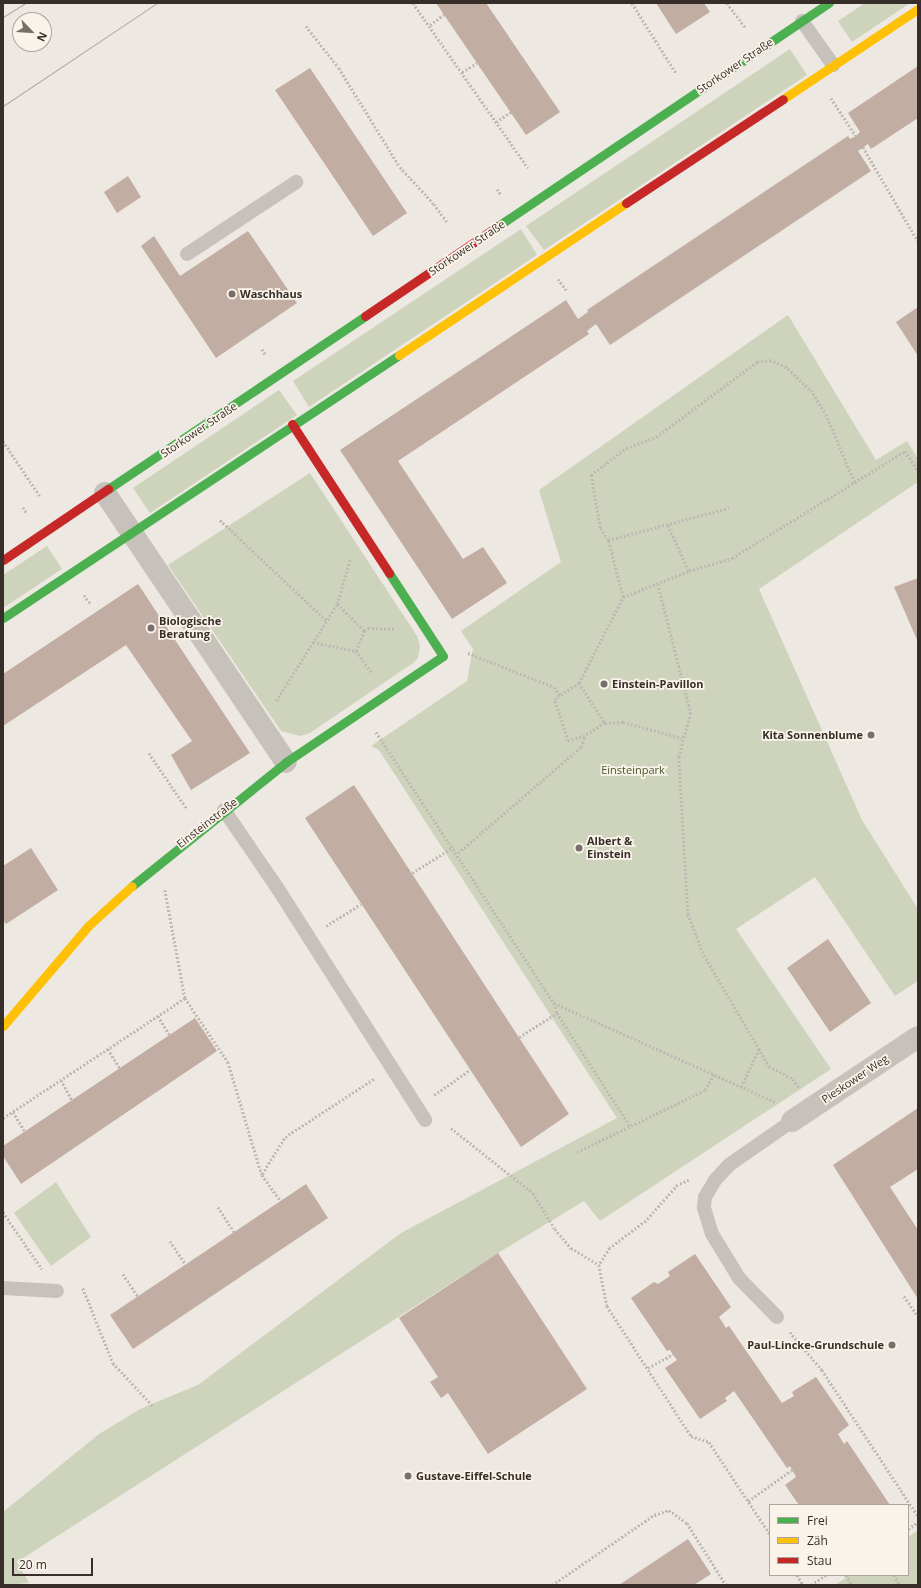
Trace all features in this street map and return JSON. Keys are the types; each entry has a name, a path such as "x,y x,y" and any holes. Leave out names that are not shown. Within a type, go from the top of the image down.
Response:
{"street":[{"name":"Storkower Straße","path":"3,560 105,493 829,3"},
{"path":"3,618 292,424 918,9"},
{"path":"292,424 364,536"},
{"path":"105,493 133,530 286,762"},
{"name":"Einsteinstraße","path":"3,1026 88,926 159,861 286,762 363,712 442,656 364,536"},
{"name":"Pieskower Weg","path":"792,1121 918,1037"}],"lane":[{"path":"802,21 833,65"},
{"path":"187,254 296,182"},
{"path":"224,810 393,1067 425,1120"},
{"path":"777,1316 739,1278 712,1234 704,1207 705,1197 716,1179 729,1165 792,1121"},
{"path":"3,1288 57,1291"}],"path":[{"path":"413,3 430,25 528,168"},
{"path":"632,3 676,73"},
{"path":"727,3 745,27"},
{"path":"430,25 444,14"},
{"path":"306,26 339,68 400,167 447,222"},
{"path":"462,72 477,62"},
{"path":"839,111 856,136"},
{"path":"496,122 511,112"},
{"path":"863,147 918,241"},
{"path":"682,738 623,722 605,723 585,736 568,741 554,699 579,682 623,597 608,540 600,528 591,474 626,448 656,437 757,362 770,360 785,366 811,390 826,414 855,483"},
{"path":"3,441 40,496"},
{"path":"623,597 689,571 732,558 905,451 918,470"},
{"path":"608,540 729,508"},
{"path":"220,520 327,621"},
{"path":"668,525 689,571"},
{"path":"259,722 268,714 337,604 355,544 364,536"},
{"path":"658,584 691,713 682,738 679,757 688,914 704,956 769,1066 793,1079 802,1093"},
{"path":"313,642 356,651 364,631 337,604"},
{"path":"465,652 554,687 560,695"},
{"path":"579,682 605,723"},
{"path":"363,712 458,854 554,1003 557,1014 630,1126"},
{"path":"458,854 581,747 585,736"},
{"path":"149,752 189,811"},
{"path":"412,873 453,847"},
{"path":"164,883 185,998 228,1062 262,1175 280,1201"},
{"path":"320,930 361,904"},
{"path":"3,1118 185,998"},
{"path":"554,1003 783,1106 792,1121"},
{"path":"519,1037 557,1014"},
{"path":"158,1016 170,1035"},
{"path":"108,1049 120,1068"},
{"path":"741,1086 759,1049"},
{"path":"262,1175 285,1136 393,1067"},
{"path":"432,1096 470,1070"},
{"path":"577,1152 705,1090 714,1074"},
{"path":"60,1080 72,1100"},
{"path":"13,1112 25,1131"},
{"path":"451,1128 533,1193 555,1229 571,1248 599,1265"},
{"path":"716,1179 701,1176 678,1185 646,1221 610,1248 599,1265 607,1306 691,1436 709,1442 769,1532"},
{"path":"218,1207 234,1232"},
{"path":"3,1212 57,1291"},
{"path":"170,1241 186,1265"},
{"path":"123,1274 138,1296"},
{"path":"83,1288 113,1363 154,1407"},
{"path":"904,1296 918,1316"},
{"path":"777,1316 822,1370 918,1516"},
{"path":"648,1368 673,1354"},
{"path":"748,1501 792,1470"},
{"path":"552,1585 654,1515 669,1510 687,1523 726,1585"},
{"path":"909,1528 918,1522"},
{"path":"798,1576 803,1585"},
{"path":"810,1585 824,1576"},
{"path":"847,1576 852,1585"},
{"path":"895,1576 900,1585"}],"green space":[{"path":"865,3 910,3 852,42 838,21"},
{"path":"790,49 807,75 544,250 526,226"},
{"path":"521,229 537,255 309,407 293,381"},
{"name":"Einsteinpark","path":"788,315 876,460 907,441 918,459 918,482 759,589 862,820 918,909 918,981 895,996 815,877 736,929 831,1069 600,1221 584,1201 498,1253 17,1562 29,1583 3,1585 3,1512 99,1434 142,1408 198,1385 401,1233 617,1118 379,750 371,746 467,681 473,649 461,631 561,562 539,490"},
{"path":"279,390 297,415 150,513 133,488"},
{"path":"310,473 417,636 420,646 418,658 413,663 310,733 300,736 281,731 168,565"},
{"path":"47,546 62,569 3,608 3,575"},
{"path":"56,1182 91,1237 51,1266 14,1213"},
{"path":"918,1530 918,1585 835,1585 848,1576 909,1576 909,1536"}],"building":[{"path":"436,3 486,3 560,112 526,135"},
{"path":"656,3 704,3 710,12 676,34"},
{"path":"918,66 918,118 871,149 868,144 858,151 871,171 610,345 596,324 587,331 589,334 398,461 463,559 483,547 507,583 452,619 340,450 566,300 578,319 588,312 587,310 848,136 850,139 856,136 860,132 848,113"},
{"path":"310,68 407,213 373,236 275,90"},
{"path":"128,176 141,197 117,213 104,192"},
{"name":"Waschhaus","path":"248,231 297,303 216,358 141,246 154,236 180,276"},
{"path":"918,307 918,356 896,322"},
{"path":"918,578 918,642 894,587"},
{"path":"138,584 250,753 191,790 171,755 192,741 126,645 3,726 3,674"},
{"path":"354,785 569,1114 521,1147 305,818"},
{"path":"31,848 58,890 6,924 3,920 3,866"},
{"path":"828,939 871,1003 830,1032 787,968"},
{"path":"195,1018 217,1051 21,1184 3,1156 3,1146"},
{"path":"918,1108 918,1169 890,1187 918,1230 918,1299 833,1165"},
{"path":"306,1184 328,1218 133,1349 110,1315"},
{"path":"498,1253 587,1389 488,1454 448,1393 441,1398 430,1382 438,1377 399,1318"},
{"path":"695,1254 731,1307 719,1317 726,1328 729,1326 782,1403 794,1396 792,1392 816,1377 849,1425 838,1434 844,1444 847,1441 889,1504 798,1504 785,1485 796,1477 790,1466 787,1468 734,1391 725,1398 727,1401 700,1419 665,1368 677,1360 670,1350 667,1351 631,1298 654,1282 658,1284 670,1276 668,1272"},
{"path":"688,1539 711,1574 694,1585 619,1585"}],"tram line":[{"path":"3,17 25,3"},
{"path":"3,106 157,3"}],"traffic: fast":[{"path":"498,226 829,3"},
{"path":"108,489 365,316"},
{"path":"3,618 399,355"},
{"path":"132,886 286,762 443,656 389,573"}],"traffic: slow":[{"path":"783,99 918,9"},
{"path":"399,355 626,203"},
{"path":"3,1026 88,926 132,886"}],"traffic: jam":[{"path":"626,203 783,99"},
{"path":"365,316 498,226"},
{"path":"292,424 389,573"},
{"path":"3,560 108,489"}],"place":[{"name":"Waschhaus","path":"232,294"},
{"name":"Biologische Beratung","path":"151,628"},
{"name":"Einstein-Pavillon","path":"604,684"},
{"name":"Kita Sonnenblume","path":"871,735"},
{"name":"Albert & Einstein","path":"579,848"},
{"name":"Paul-Lincke-Grundschule","path":"892,1345"},
{"name":"Gustave-Eiffel-Schule","path":"408,1476"}]}
